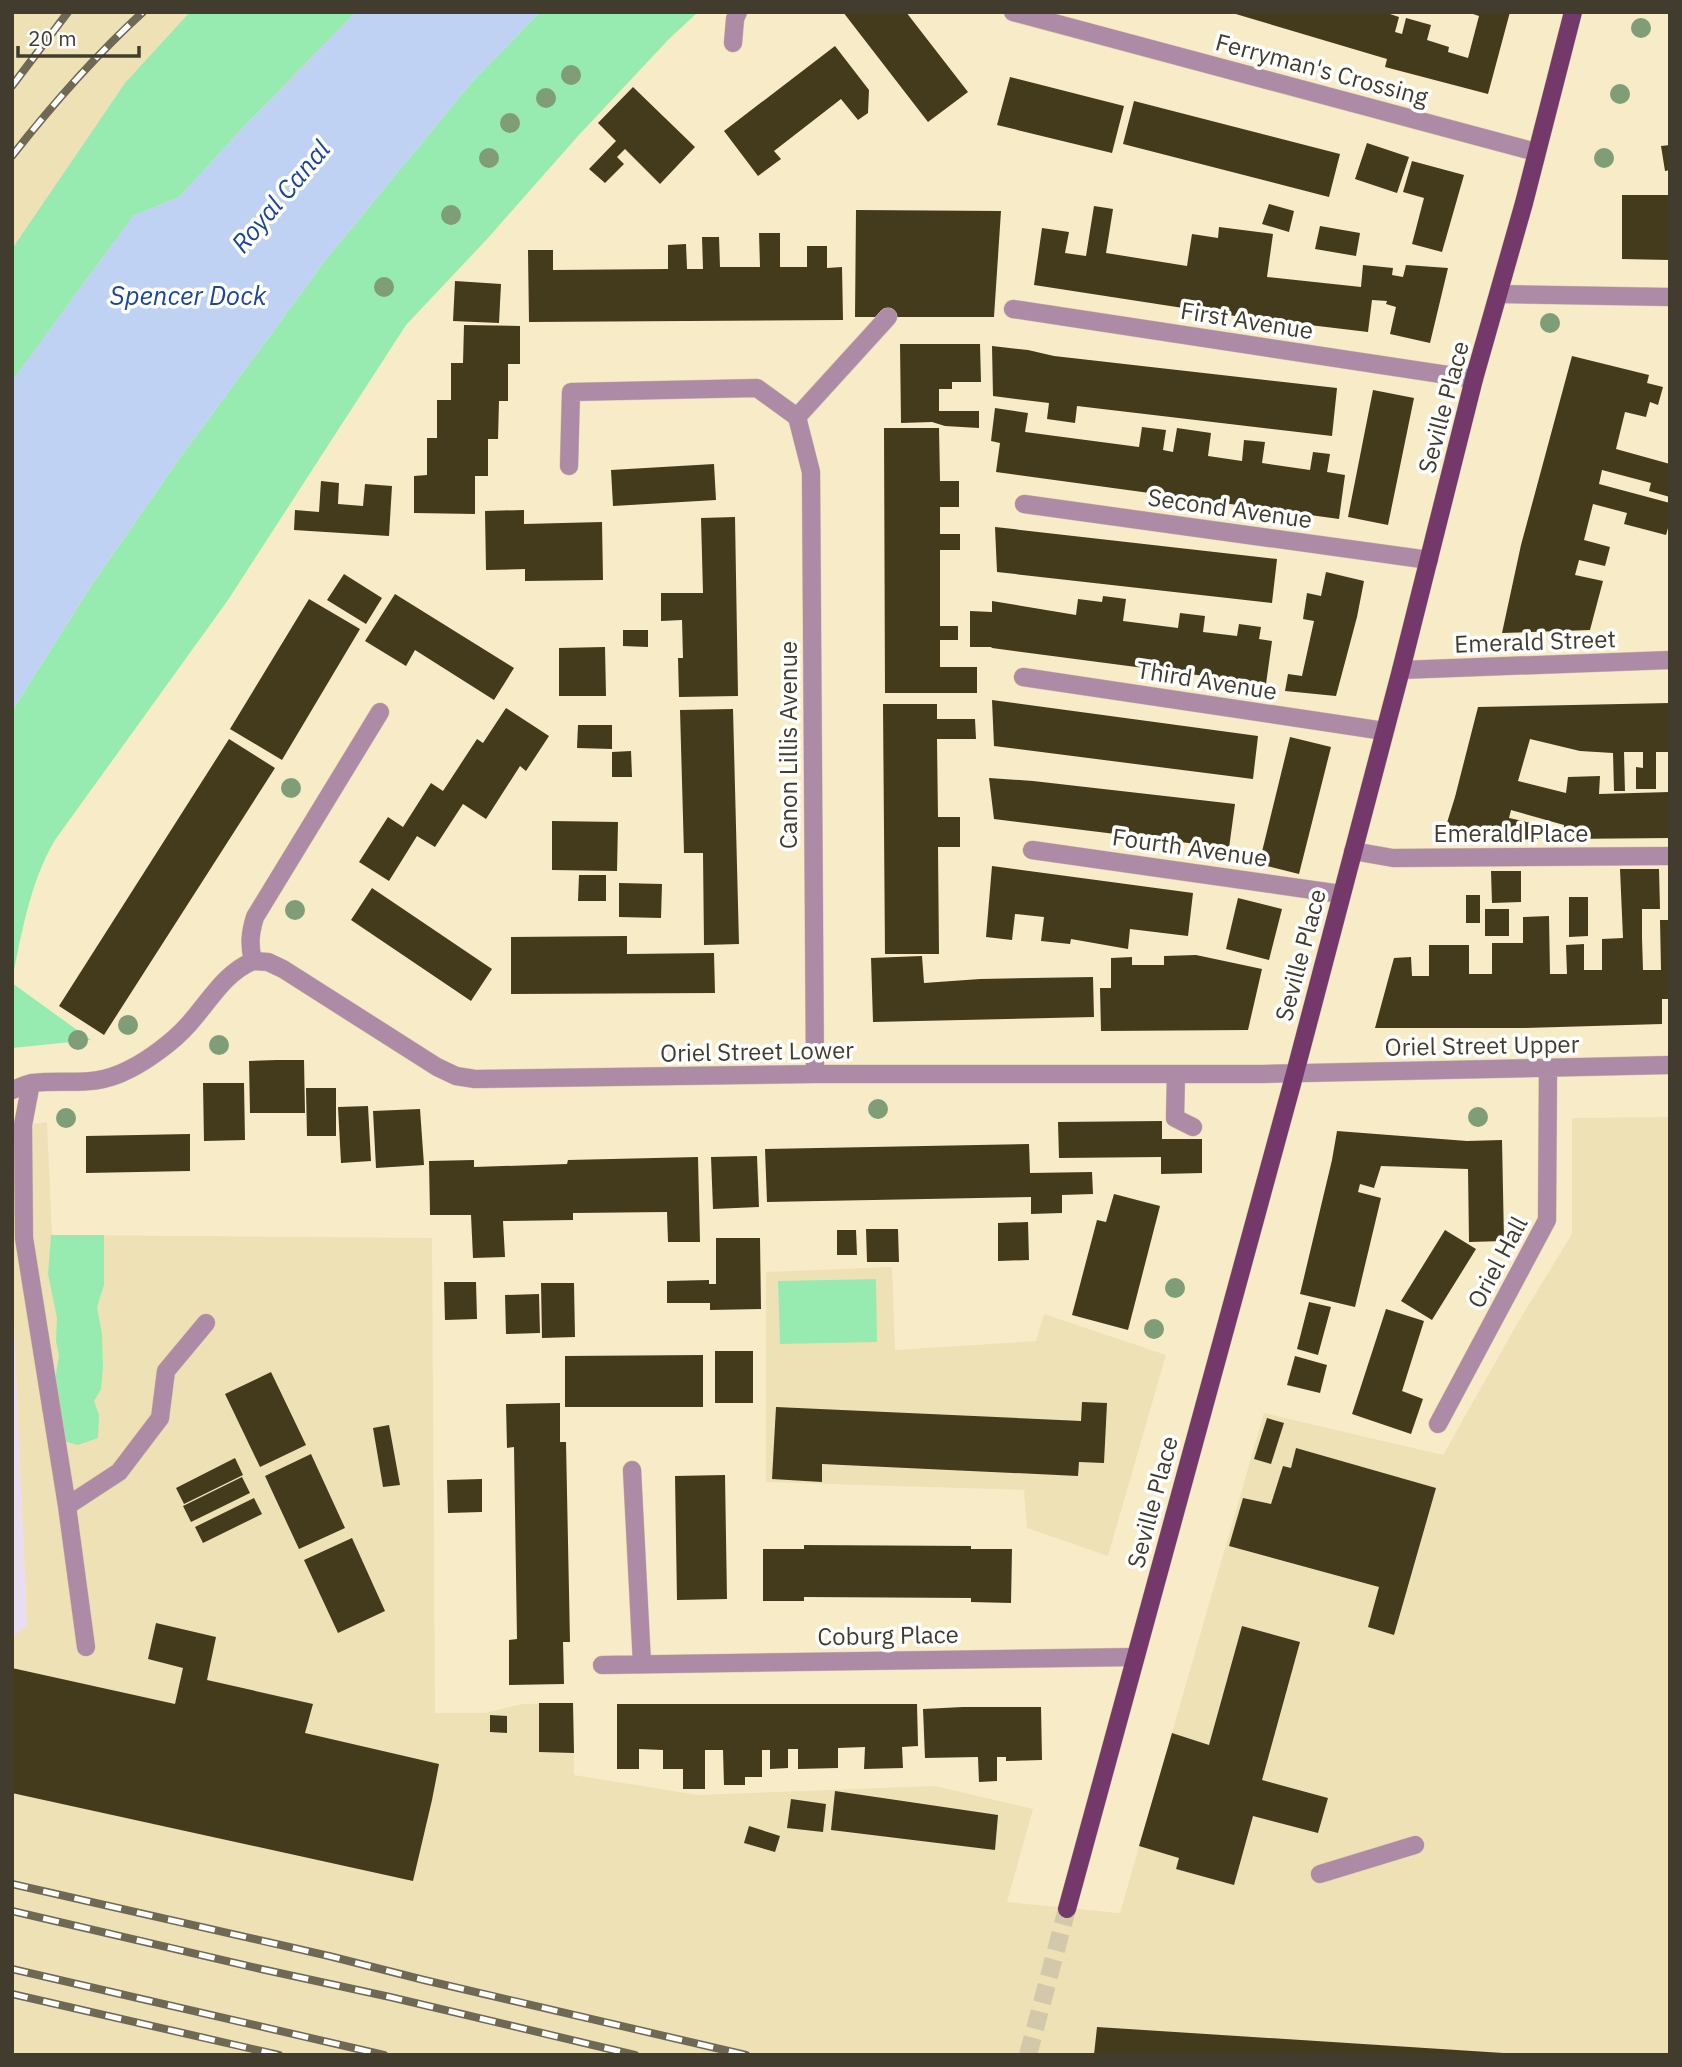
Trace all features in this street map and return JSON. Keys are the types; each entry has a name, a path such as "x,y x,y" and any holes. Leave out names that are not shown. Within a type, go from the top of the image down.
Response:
{"main road":[{"name":"Seville Place","path":"1067,1909 1295,1073 1474,379 1573,12"}],"street":[{"path":"733,43 738,12"},
{"name":"Ferryman's Crossing","path":"1013,12 1065,19 1536,152"},
{"path":"1499,293 1670,297"},
{"name":"First Avenue","path":"1013,309 1474,379"},
{"path":"569,466 571,392 757,388 797,416 888,317"},
{"name":"Canon Lillis Avenue","path":"797,416 811,472 815,1074"},
{"name":"Second Avenue","path":"1024,504 1429,561"},
{"name":"Emerald Street","path":"1401,670 1670,660"},
{"name":"Third Avenue","path":"1023,677 1384,732"},
{"path":"12,1090 31,1083 104,1080 128,1070 151,1056 187,1027 227,978 240,966 253,961 250,933 255,917 380,712"},
{"name":"Fourth Avenue","path":"1032,850 1341,894"},
{"name":"Emerald Place","path":"1353,851 1393,858 1670,856"},
{"name":"Oriel Street Lower","path":"253,961 268,962 283,969 437,1067 456,1076 475,1079 815,1074 1295,1073"},
{"name":"Oriel Street Upper","path":"1295,1073 1670,1065"},
{"name":"Oriel Hall","path":"1438,1423 1548,1220 1548,1068"},
{"path":"1176,1074 1175,1118 1193,1127"},
{"path":"31,1083 23,1125 24,1238 67,1506 86,1647"},
{"path":"67,1506 119,1472 160,1418 166,1371 206,1323"},
{"path":"632,1471 642,1664"},
{"name":"Coburg Place","path":"602,1665 1135,1657"},
{"path":"1320,1874 1415,1845"}],"shaded area":[{"path":"12,12 356,12 248,122 12,381"},
{"path":"1670,1117 1670,2055 12,2055 12,1638 27,1625 12,1276 12,1127 47,1122 52,1235 432,1238 435,1713 485,1713 522,1704 573,1703 574,1775 698,1795 935,1786 1033,1809 1007,1902 1120,1913 1264,1413 1443,1455 1517,1324 1572,1234 1572,1118"},
{"path":"892,1267 895,1350 1036,1341 1044,1314 1166,1355 1108,1556 1027,1528 1024,1490 766,1482 766,1272"},
{"path":"12,1276 27,1626 12,1638"}],"green space":[{"path":"190,12 356,12 179,197 133,216 12,381 12,249 125,83"},
{"path":"540,12 698,12 578,136 406,325 228,600 55,840 33,890 12,980 12,711 91,586 179,459 327,258 472,82"},
{"path":"12,983 91,1040 12,1048"},
{"path":"51,1235 104,1235 104,1285 97,1307 102,1334 103,1367 101,1389 94,1401 99,1415 98,1438 78,1445 63,1441 62,1418 54,1386 59,1355 56,1341 57,1318 48,1274"},
{"path":"876,1279 877,1342 780,1344 778,1281"}],"water":[{"name":"Spencer Dock","path":"356,12 540,12 472,82 327,258 179,459 91,586 12,711 12,381 133,216 179,197"}],"building":[{"path":"843,12 906,12 968,92 928,122"},
{"path":"1229,12 1384,12 1399,17 1395,32 1402,34 1406,18 1431,25 1427,40 1449,47 1448,52 1468,58 1479,16 1467,12 1510,12 1488,94 1385,67 1387,59"},
{"path":"835,46 869,90 868,113 858,120 841,99 774,151 781,159 758,176 724,131"},
{"path":"1010,77 1124,106 1112,153 997,125"},
{"path":"633,87 695,147 660,184 625,149 617,157 624,164 605,183 589,169 616,141 598,123"},
{"path":"1134,101 1340,154 1329,197 1123,144"},
{"path":"1367,143 1409,157 1397,193 1355,179"},
{"path":"1670,145 1670,170 1665,171 1661,146"},
{"path":"1412,161 1464,175 1442,252 1412,244 1424,198 1403,192"},
{"path":"1622,195 1670,195 1670,260 1622,259"},
{"path":"1269,204 1294,211 1289,232 1262,224"},
{"path":"1094,206 1113,209 1106,253 1187,266 1192,234 1218,238 1219,227 1273,234 1267,277 1361,287 1363,265 1393,268 1392,275 1403,277 1406,265 1448,268 1430,343 1390,334 1396,307 1386,304 1387,301 1372,300 1368,332 1235,316 1034,285 1042,228 1069,232 1065,253 1086,256"},
{"path":"856,210 1001,211 994,317 855,317"},
{"path":"1320,226 1360,233 1356,256 1315,249"},
{"path":"759,233 780,233 780,267 807,267 807,246 827,246 827,268 842,267 843,320 529,322 528,250 553,250 553,270 668,269 668,245 686,244 687,269 703,269 702,237 719,237 720,267 760,267"},
{"path":"455,281 501,284 499,323 453,321"},
{"path":"464,325 520,326 520,364 508,364 508,401 499,401 498,439 488,439 488,476 475,476 475,514 414,513 414,476 427,475 427,438 437,438 437,400 451,400 451,363 463,363"},
{"path":"900,344 980,344 981,382 952,382 952,389 939,389 939,411 979,411 979,428 945,426 932,422 901,423"},
{"path":"992,346 1054,356 1337,388 1332,436 1077,406 1075,423 1047,419 1049,403 993,396"},
{"path":"1572,356 1649,375 1647,383 1663,387 1658,405 1650,402 1646,417 1625,412 1616,449 1670,464 1670,497 1649,491 1651,483 1602,470 1599,484 1670,503 1670,521 1666,535 1624,524 1627,513 1593,504 1584,540 1610,547 1605,566 1579,560 1575,575 1603,581 1590,630 1502,633 1521,545"},
{"path":"1373,390 1414,398 1388,525 1348,517"},
{"path":"995,408 1028,413 1025,432 1139,447 1142,427 1166,430 1163,450 1173,452 1177,428 1211,433 1208,456 1242,461 1244,440 1265,442 1262,463 1310,470 1313,452 1330,454 1327,472 1345,475 1339,519 996,472 1000,443 991,441"},
{"path":"884,428 939,428 940,481 959,481 959,507 940,507 940,534 960,534 960,550 940,550 940,626 958,626 958,640 940,640 940,667 977,667 977,693 885,693"},
{"path":"714,464 716,500 613,506 611,470"},
{"path":"321,481 339,483 338,504 363,506 365,484 392,486 389,536 294,530 295,510 319,512"},
{"path":"524,510 524,524 602,522 603,580 525,581 525,569 486,570 485,511"},
{"path":"735,517 738,696 679,697 678,658 683,658 682,620 661,621 661,593 703,593 701,518"},
{"path":"995,527 1277,559 1272,603 997,572"},
{"path":"1326,572 1364,581 1336,696 1285,691 1288,674 1302,676 1314,621 1303,619 1307,593 1321,596"},
{"path":"344,574 382,598 366,624 327,600"},
{"path":"395,594 514,668 494,700 415,650 406,666 365,641"},
{"path":"1103,596 1126,599 1123,621 1178,628 1180,613 1205,616 1203,632 1237,636 1239,624 1261,627 1259,639 1272,641 1266,684 991,647 970,647 970,611 992,612 992,601 1076,615 1078,599 1102,602"},
{"path":"309,599 360,629 282,760 230,729"},
{"path":"623,630 648,630 648,647 623,646"},
{"path":"605,647 606,696 559,696 559,648"},
{"path":"992,700 1258,736 1253,779 994,746"},
{"path":"1670,703 1670,752 1656,752 1656,789 1636,789 1636,767 1643,768 1643,752 1624,752 1625,791 1614,791 1613,753 1580,751 1530,739 1518,781 1566,793 1568,777 1600,776 1599,794 1670,792 1670,838 1564,839 1564,825 1511,810 1509,818 1540,825 1538,839 1441,842 1478,707"},
{"path":"883,704 937,704 937,719 975,719 976,739 937,739 938,817 960,817 960,847 938,847 939,954 885,954"},
{"path":"506,708 549,736 526,771 520,766 486,819 463,804 435,847 417,836 389,881 359,862 388,817 403,827 431,783 443,791 477,739 483,743"},
{"path":"733,709 739,944 704,945 703,853 684,853 680,710"},
{"path":"578,725 612,725 612,749 577,748"},
{"path":"1290,737 1331,747 1299,874 1259,864"},
{"path":"229,739 275,768 104,1035 59,1006"},
{"path":"631,751 632,777 612,777 612,752"},
{"path":"989,778 1235,804 1229,848 994,819"},
{"path":"552,821 618,822 617,871 552,870"},
{"path":"992,866 1193,893 1188,936 1130,929 1128,949 1071,939 1070,944 1041,941 1044,917 1015,914 1012,940 986,937"},
{"path":"1620,869 1659,869 1660,909 1642,909 1642,938 1643,970 1661,970 1660,920 1670,920 1670,999 1662,999 1662,1024 1375,1028 1394,958 1411,957 1412,976 1429,976 1429,945 1469,945 1469,974 1492,974 1492,943 1523,943 1523,917 1549,916 1550,974 1567,974 1566,945 1584,944 1584,970 1602,970 1602,939 1623,938"},
{"path":"1491,871 1521,871 1521,902 1492,903"},
{"path":"579,875 606,875 606,901 578,901"},
{"path":"619,883 662,884 661,918 619,917"},
{"path":"372,888 492,969 471,1001 351,920"},
{"path":"1466,895 1480,895 1480,923 1466,923"},
{"path":"1569,897 1588,897 1588,936 1569,937"},
{"path":"1238,898 1282,909 1269,960 1226,949"},
{"path":"1485,909 1509,909 1509,936 1485,936"},
{"path":"627,936 627,954 714,953 715,993 511,994 511,937"},
{"path":"1196,955 1262,969 1248,1030 1101,1031 1100,988 1111,988 1111,958 1132,957 1132,965 1164,965 1164,956"},
{"path":"922,956 924,983 1093,977 1094,1017 873,1022 871,958"},
{"path":"304,1060 305,1113 250,1113 249,1061"},
{"path":"203,1083 244,1083 245,1140 204,1141"},
{"path":"306,1088 336,1088 336,1136 307,1136"},
{"path":"368,1106 371,1161 341,1163 338,1107"},
{"path":"420,1109 424,1165 376,1168 373,1111"},
{"path":"1162,1121 1162,1139 1202,1139 1202,1173 1161,1174 1161,1157 1059,1158 1058,1122"},
{"path":"1337,1131 1467,1141 1502,1140 1504,1241 1469,1242 1468,1169 1381,1166 1374,1188 1360,1184 1358,1192 1381,1198 1355,1307 1300,1294"},
{"path":"190,1134 190,1171 86,1173 86,1136"},
{"path":"1029,1144 1030,1173 1092,1172 1093,1194 1062,1195 1062,1213 1031,1214 1031,1197 767,1202 765,1149"},
{"path":"757,1156 759,1207 713,1209 711,1157"},
{"path":"698,1157 700,1242 668,1242 667,1212 573,1213 573,1220 503,1221 505,1257 473,1258 471,1215 430,1215 429,1161 474,1160 474,1167 567,1164 568,1160"},
{"path":"1114,1194 1160,1206 1128,1330 1072,1315 1097,1220 1106,1222"},
{"path":"1028,1222 1029,1260 998,1261 998,1223"},
{"path":"866,1229 898,1229 899,1262 867,1262"},
{"path":"837,1230 856,1230 857,1255 837,1255"},
{"path":"1445,1230 1476,1249 1432,1320 1401,1301"},
{"path":"716,1238 760,1238 761,1309 710,1310 710,1303 667,1303 667,1281 709,1280 709,1284 716,1284"},
{"path":"444,1282 476,1282 477,1319 445,1320"},
{"path":"541,1283 574,1283 575,1337 542,1338"},
{"path":"539,1294 540,1333 506,1334 505,1295"},
{"path":"1309,1302 1331,1307 1318,1355 1297,1349"},
{"path":"1386,1309 1424,1321 1402,1391 1423,1399 1411,1434 1352,1414"},
{"path":"715,1351 753,1351 753,1403 715,1403"},
{"path":"703,1355 703,1407 565,1407 565,1356"},
{"path":"1295,1356 1327,1365 1320,1393 1287,1385"},
{"path":"271,1372 306,1445 260,1467 225,1394"},
{"path":"1082,1402 1107,1403 1104,1463 1079,1462 1078,1476 822,1464 822,1482 772,1479 776,1407 1081,1421"},
{"path":"560,1403 560,1442 566,1442 570,1642 563,1642 564,1684 509,1685 509,1640 517,1639 514,1447 507,1448 506,1404"},
{"path":"1267,1418 1284,1423 1271,1464 1254,1459"},
{"path":"389,1425 400,1485 383,1487 373,1428"},
{"path":"1296,1448 1436,1488 1394,1635 1368,1627 1379,1587 1229,1546 1243,1498 1271,1504 1283,1466 1291,1468"},
{"path":"311,1454 345,1528 299,1549 265,1476"},
{"path":"235,1458 243,1475 184,1504 176,1488"},
{"path":"725,1475 727,1599 677,1600 675,1476"},
{"path":"242,1477 250,1493 191,1522 183,1506"},
{"path":"482,1479 482,1512 448,1513 447,1480"},
{"path":"254,1498 262,1514 203,1543 195,1527"},
{"path":"352,1538 385,1611 338,1633 304,1560"},
{"path":"804,1545 971,1546 971,1549 1012,1549 1011,1603 971,1602 971,1598 804,1597 804,1601 763,1601 763,1549 804,1549"},
{"path":"156,1623 216,1637 207,1680 313,1704 305,1733 439,1764 413,1881 12,1793 12,1668 175,1704 183,1668 148,1659"},
{"path":"1242,1626 1300,1642 1262,1780 1328,1798 1318,1833 1253,1816 1234,1885 1176,1869 1179,1858 1139,1846 1172,1733 1209,1745"},
{"path":"539,1703 573,1703 574,1753 539,1752"},
{"path":"617,1704 917,1704 918,1746 902,1747 903,1768 864,1769 865,1747 838,1748 838,1768 798,1769 798,1749 788,1749 788,1768 770,1769 770,1750 762,1750 762,1777 745,1777 745,1785 724,1785 723,1750 705,1750 705,1789 683,1789 683,1769 663,1769 663,1750 639,1749 639,1769 617,1769"},
{"path":"1041,1707 1042,1760 1006,1761 1006,1757 997,1757 997,1781 979,1782 978,1757 925,1758 923,1709"},
{"path":"490,1715 507,1716 507,1733 490,1732"},
{"path":"835,1791 998,1815 995,1850 831,1830"},
{"path":"791,1799 826,1804 823,1832 787,1828"},
{"path":"749,1826 780,1836 775,1852 744,1843"},
{"path":"1097,2027 1503,2053 1503,2055 1094,2055"}],"tunnel":[{"path":"1028,2055 1067,1909"}],"railway":[{"path":"12,86 68,12"},
{"path":"12,156 75,81 143,12"},
{"path":"12,1884 746,2055"},
{"path":"12,1911 635,2055"},
{"path":"12,1969 384,2055"},
{"path":"12,1994 279,2055"}],"water label":[{"name":"Royal Canal","path":"280,196"}]}
